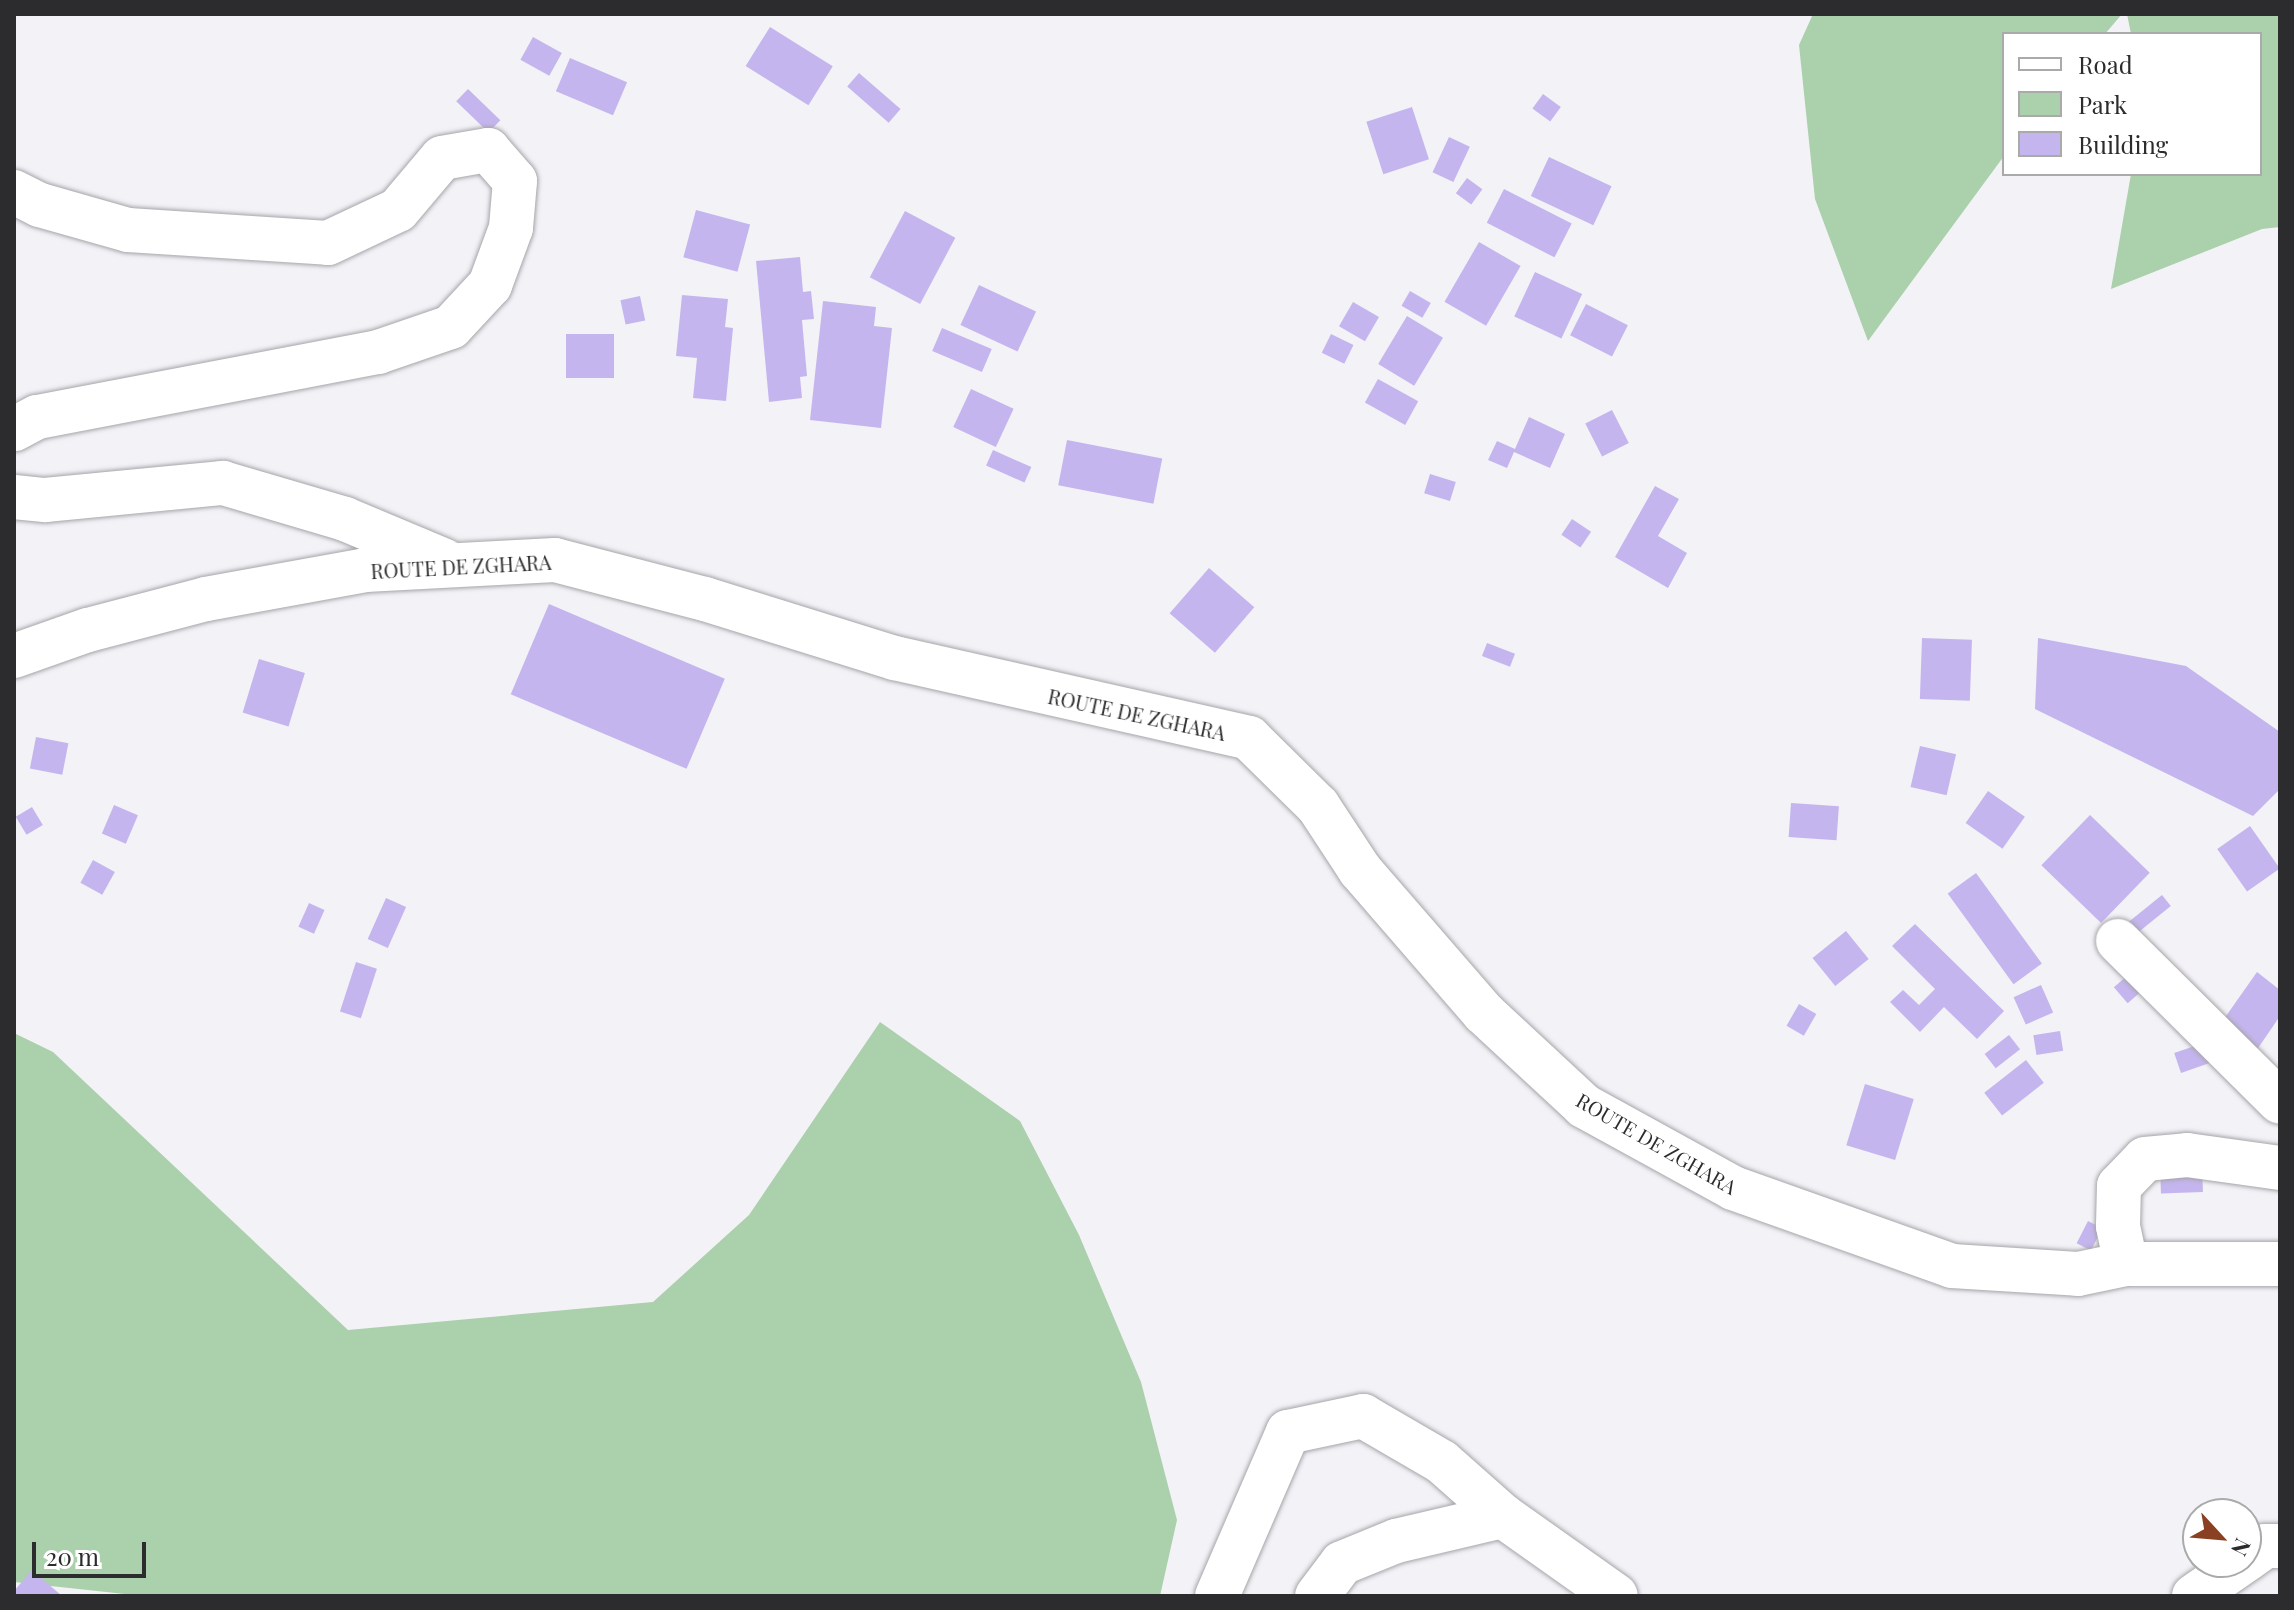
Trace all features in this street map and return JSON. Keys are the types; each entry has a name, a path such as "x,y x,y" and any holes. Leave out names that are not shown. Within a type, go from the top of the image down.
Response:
{"street":[{"path":"14,192 40,205 128,230 328,243 398,210 442,158 488,150 515,181 511,228 490,285 451,327 378,352 37,417 14,429"},
{"path":"14,497 45,500 223,483 345,519 455,565"},
{"name":"ROUTE DE ZGHARA","path":"14,656 88,630 206,599 365,570 555,560 705,599 895,658 1249,738 1318,806 1360,870 1484,1013 1584,1106 1733,1188 1952,1266 2078,1274 2126,1264 2280,1264"},
{"path":"2118,941 2280,1102"},
{"path":"2126,1264 2118,1226 2119,1186 2145,1159 2187,1155 2280,1168"},
{"path":"1217,1596 1288,1432 1363,1416 1442,1462 1503,1516 1616,1596"},
{"path":"1317,1596 1342,1563 1396,1541 1503,1516"},
{"path":"2194,1596 2220,1578"}],"green space":[{"path":"1813,14 2122,14 2107,32 2002,32 2002,159 1868,341 1815,199 1799,45"},
{"path":"2127,14 2280,14 2280,227 2262,229 2111,289 2131,176 2262,176 2262,32 2131,32"},
{"path":"880,1022 1020,1121 1079,1235 1141,1382 1177,1520 1160,1596 143,1596 14,1582 14,1033 53,1052 348,1330 653,1302 749,1215"}],"building":[{"path":"770,27 833,66 808,105 746,66"},
{"path":"533,37 562,53 549,76 520,60"},
{"path":"570,58 627,82 613,115 556,91"},
{"path":"859,73 901,109 889,123 847,87"},
{"path":"468,89 500,120 489,132 456,101"},
{"path":"1543,94 1561,107 1550,121 1532,109"},
{"path":"1412,107 1429,159 1383,174 1366,122"},
{"path":"1449,137 1470,147 1453,182 1433,172"},
{"path":"1549,157 1612,186 1593,225 1531,196"},
{"path":"1467,178 1482,189 1471,205 1456,193"},
{"path":"1504,189 1572,224 1554,257 1487,223"},
{"path":"696,210 750,224 737,272 683,257"},
{"path":"905,211 955,238 920,304 870,277"},
{"path":"1479,242 1521,266 1486,326 1444,302"},
{"path":"800,257 803,292 811,291 814,319 802,320 807,376 800,377 802,398 769,402 756,261"},
{"path":"1535,272 1582,294 1561,338 1514,316"},
{"path":"979,285 1036,312 1018,352 960,325"},
{"path":"1410,291 1431,303 1422,318 1402,306"},
{"path":"682,295 728,299 725,327 733,328 726,401 693,398 697,358 676,356"},
{"path":"640,296 645,320 626,325 620,300"},
{"path":"823,301 876,307 874,326 892,328 881,428 810,420"},
{"path":"1353,302 1379,317 1365,341 1339,326"},
{"path":"1586,304 1628,325 1612,357 1570,335"},
{"path":"1407,316 1443,338 1414,386 1378,364"},
{"path":"942,328 992,349 982,372 932,351"},
{"path":"566,334 614,334 614,378 566,378"},
{"path":"1331,334 1353,345 1344,364 1322,353"},
{"path":"1378,379 1418,401 1405,425 1365,403"},
{"path":"971,389 1014,409 996,447 953,427"},
{"path":"1612,410 1629,443 1602,457 1585,424"},
{"path":"1529,417 1565,434 1550,468 1514,452 1507,468 1488,460 1497,441 1515,449"},
{"path":"1067,440 1162,459 1153,504 1058,485"},
{"path":"993,450 1031,467 1024,483 986,466"},
{"path":"1430,474 1456,482 1450,501 1424,493"},
{"path":"1655,486 1679,499 1658,536 1687,553 1668,588 1615,557"},
{"path":"1572,519 1591,532 1580,548 1561,535"},
{"path":"1209,568 1254,607 1215,653 1170,613"},
{"path":"549,604 725,679 687,769 511,694"},
{"path":"1922,638 1972,640 1970,701 1920,699"},
{"path":"2038,638 2186,666 2280,732 2280,789 2253,816 2035,709"},
{"path":"1487,643 1515,654 1510,667 1482,656"},
{"path":"259,659 305,673 289,727 243,713"},
{"path":"36,737 68,743 62,775 30,768"},
{"path":"1920,746 1956,754 1947,795 1911,787"},
{"path":"1988,791 2025,817 2002,849 1966,823"},
{"path":"1791,803 1839,806 1837,840 1789,837"},
{"path":"114,805 138,815 126,844 102,834"},
{"path":"32,807 43,825 27,835 16,817"},
{"path":"2090,815 2150,873 2101,923 2041,865"},
{"path":"2250,826 2280,869 2247,892 2217,849"},
{"path":"93,860 115,872 102,895 80,883"},
{"path":"1976,873 2042,964 2014,984 1948,894"},
{"path":"2162,895 2171,906 2133,937 2124,926"},
{"path":"386,898 406,907 388,948 368,939"},
{"path":"309,903 325,910 314,934 298,927"},
{"path":"1915,924 2004,1011 1977,1039 1944,1007 1920,1032 1890,1002 1903,990 1919,1005 1935,989 1892,946"},
{"path":"1846,931 1869,959 1835,986 1813,958"},
{"path":"356,962 377,969 361,1018 340,1011"},
{"path":"2135,969 2149,985 2128,1003 2114,987"},
{"path":"2257,972 2280,990 2280,1016 2254,1054 2219,1026"},
{"path":"2041,985 2053,1012 2026,1025 2014,997"},
{"path":"1799,1004 1816,1014 1804,1036 1787,1026"},
{"path":"2060,1031 2063,1051 2036,1055 2033,1035"},
{"path":"2009,1035 2020,1049 1996,1068 1985,1054"},
{"path":"2212,1040 2219,1060 2181,1073 2174,1053"},
{"path":"2026,1060 2044,1083 2002,1115 1984,1093"},
{"path":"1865,1084 1914,1099 1895,1160 1846,1145"},
{"path":"2202,1165 2203,1192 2161,1193 2160,1166"},
{"path":"2088,1221 2102,1228 2091,1251 2077,1243"},
{"path":"32,1570 62,1596 14,1596 14,1591"}]}
